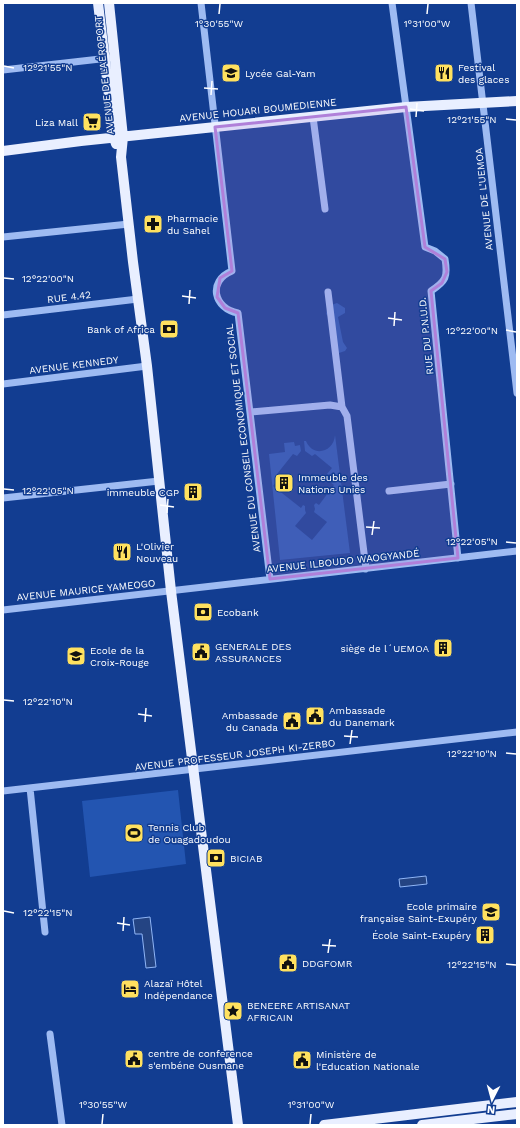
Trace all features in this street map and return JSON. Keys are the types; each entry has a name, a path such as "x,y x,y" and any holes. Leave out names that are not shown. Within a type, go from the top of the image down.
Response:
{"main road":[{"name":"AVENUE DE L'AÉROPORT","path":"98,3 104,58 119,138"},
{"name":"AVENUE DE L'AÉROPORT","path":"109,3 115,58 121,157 147,366 171,591 238,1125"},
{"name":"AVENUE HOUARI BOUMEDIENNE","path":"3,151 406,107 517,101"},
{"path":"324,1125 394,1121 517,1102"},
{"path":"484,1107 485,1118"},
{"path":"422,1125 517,1114"}],"street":[{"name":"AVENUE DU CONSEIL ECONOMIQUE ET SOCIAL","path":"201,3 232,271 220,278 216,286 217,297 220,304 225,308 231,312 238,313 270,579"},
{"path":"392,3 406,107"},
{"name":"AVENUE DE L'UEMOA","path":"471,3 484,102 517,393"},
{"path":"3,70 115,58"},
{"name":"RUE DU P.N.U.D.","path":"406,107 425,247 435,251 445,259 447,272 442,283 431,291 458,558"},
{"path":"313,117 325,209"},
{"path":"3,237 129,224"},
{"path":"328,292 342,407 347,416 366,569"},
{"name":"RUE 4.42","path":"3,315 138,299"},
{"name":"AVENUE KENNEDY","path":"3,384 147,366"},
{"path":"251,412 330,405 342,407"},
{"path":"3,498 159,481"},
{"path":"389,491 451,484"},
{"name":"AVENUE ILBOUDO WAOGYANDÉ","path":"171,591 517,551"},
{"name":"AVENUE MAURICE YAMEOGO","path":"3,610 171,591"},
{"name":"AVENUE PROFESSEUR JOSEPH KI-ZERBO","path":"3,791 517,732"},
{"path":"30,788 45,932"},
{"path":"50,1034 62,1125"}],"highlighted area":[{"path":"406,107 425,247 445,259 447,272 442,283 431,291 458,558 270,579 238,313 225,308 217,297 220,278 232,271 215,127"}],"shaded area":[{"path":"337,303 345,308 345,313 338,317 343,342 347,348 345,351 336,354 333,321 326,314 328,306"},
{"path":"335,435 350,553 280,560 269,454 285,452 284,443 294,442 295,446 300,445 301,451 297,456 293,454 277,474 280,477 273,486 301,508 303,505 305,506 306,513 295,526 312,540 327,522 314,512 314,505 316,503 319,505 334,485 327,480 335,478 334,474 326,475 332,468 315,454 312,456 305,451 304,441 306,441 313,450 323,451 331,446"},
{"name":"Tennis Club de Ouagadoudou","path":"178,790 186,864 90,877 82,801"},
{"path":"426,876 427,884 400,887 399,879"},
{"path":"150,917 156,967 146,968 142,934 135,934 133,919"}],"place":[{"name":"Lycée Gal-Yam","path":"231,73"},
{"name":"Festival des glaces","path":"444,73"},
{"name":"Liza Mall","path":"92,122"},
{"name":"Pharmacie du Sahel","path":"153,224"},
{"name":"Bank of Africa","path":"169,329"},
{"name":"Immeuble des Nations Unies","path":"284,483"},
{"name":"immeuble CGP","path":"193,492"},
{"name":"L'Olivier Nouveau","path":"122,552"},
{"name":"Ecobank","path":"203,612"},
{"name":"siège de l´UEMOA","path":"443,648"},
{"name":"GENERALE DES ASSURANCES","path":"201,652"},
{"name":"Ecole de la Croix-Rouge","path":"76,656"},
{"name":"Ambassade du Danemark","path":"315,716"},
{"name":"Ambassade du Canada","path":"292,721"},
{"name":"Tennis Club de Ouagadoudou","path":"134,833"},
{"name":"BICIAB","path":"216,858"},
{"name":"Ecole primaire française Saint-Exupéry","path":"491,912"},
{"name":"École Saint-Exupéry","path":"485,935"},
{"name":"DDGFOMR","path":"288,963"},
{"name":"Alazaï Hôtel Indépendance","path":"130,989"},
{"name":"BENEERE ARTISANAT AFRICAIN","path":"233,1011"},
{"name":"centre de conference s'embéne Ousmane","path":"134,1059"},
{"name":"Ministère de l'Education Nationale","path":"302,1060"}]}
